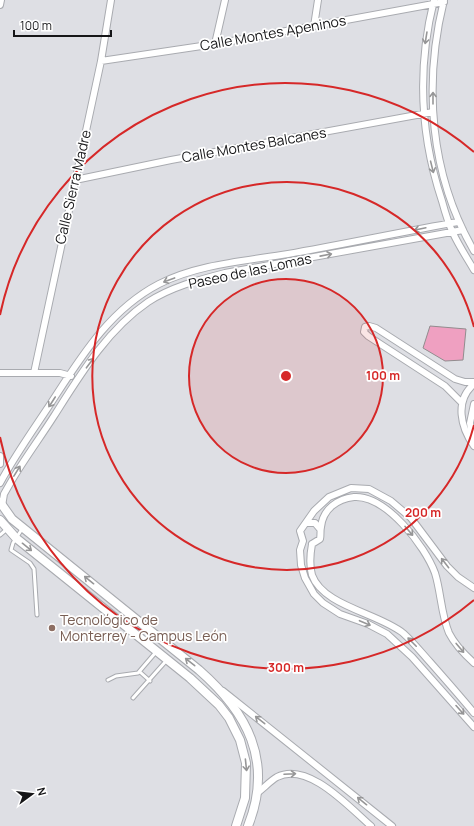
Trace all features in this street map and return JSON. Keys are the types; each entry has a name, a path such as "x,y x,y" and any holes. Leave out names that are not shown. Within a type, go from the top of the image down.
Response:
{"street":[{"path":"0,5 1,0"},
{"name":"Calle Sierra Madre","path":"34,373 101,61 110,0"},
{"path":"215,44 225,0"},
{"path":"314,26 318,0"},
{"path":"434,1 424,56 423,114 432,167 449,223 452,232 474,270"},
{"name":"Calle Montes Apeninos","path":"101,61 215,44 314,26 434,1 444,1"},
{"path":"444,1 434,57 433,112 436,145 440,166 458,222 474,252"},
{"name":"Calle Montes Balcanes","path":"75,180 171,160 433,112"},
{"name":"Paseo de las Lomas","path":"0,483 87,347 118,314 151,289 189,273 244,261 458,222"},
{"name":"Paseo de las Lomas","path":"1,504 4,494 12,480 78,380 117,328 147,303 162,294 185,284 246,269 463,230"},
{"path":"244,261 246,269"},
{"path":"462,403 444,386 368,336 364,332 365,328 369,326 376,328 458,380 474,383 468,390 462,403 462,423 474,446"},
{"path":"0,373 69,375 78,380"},
{"path":"474,404 470,423 474,446"},
{"path":"0,456 0,464"},
{"path":"474,588 458,577 447,566 411,518 390,501 369,489 351,488 339,491 321,503 300,531 302,541 300,550 301,565 305,578 314,594 323,603 340,614 368,624 387,634 412,657 474,727"},
{"path":"302,541 312,544 320,539 320,529 326,512 332,505 342,499 367,499 387,511 409,530 428,558 435,573 449,631 457,646 474,663"},
{"path":"1,504 12,519 392,826"},
{"path":"0,520 16,538 201,686 219,705 229,718 240,740 246,763 245,798 236,826"},
{"path":"307,523 315,523 320,529"},
{"path":"312,544 310,560 312,575 324,591 341,602 386,622 403,634 419,650 474,713"},
{"path":"220,688 239,713 251,738 257,761 258,793 256,805 248,826"},
{"path":"258,793 276,777 295,774 315,781 371,826"},
{"path":"344,803 352,793"}],"lane":[{"path":"23,528 16,538 11,550 30,563 34,570 37,615"},
{"path":"0,535 7,529"},
{"path":"108,680 116,676 140,672 157,650"},
{"path":"132,698 150,681 168,659"},
{"path":"140,672 150,681"}],"building":[{"path":"430,326 466,329 463,360 445,361 423,348"}],"place":[{"name":"Tecnológico de Monterrey - Campus León","path":"52,628"}]}
